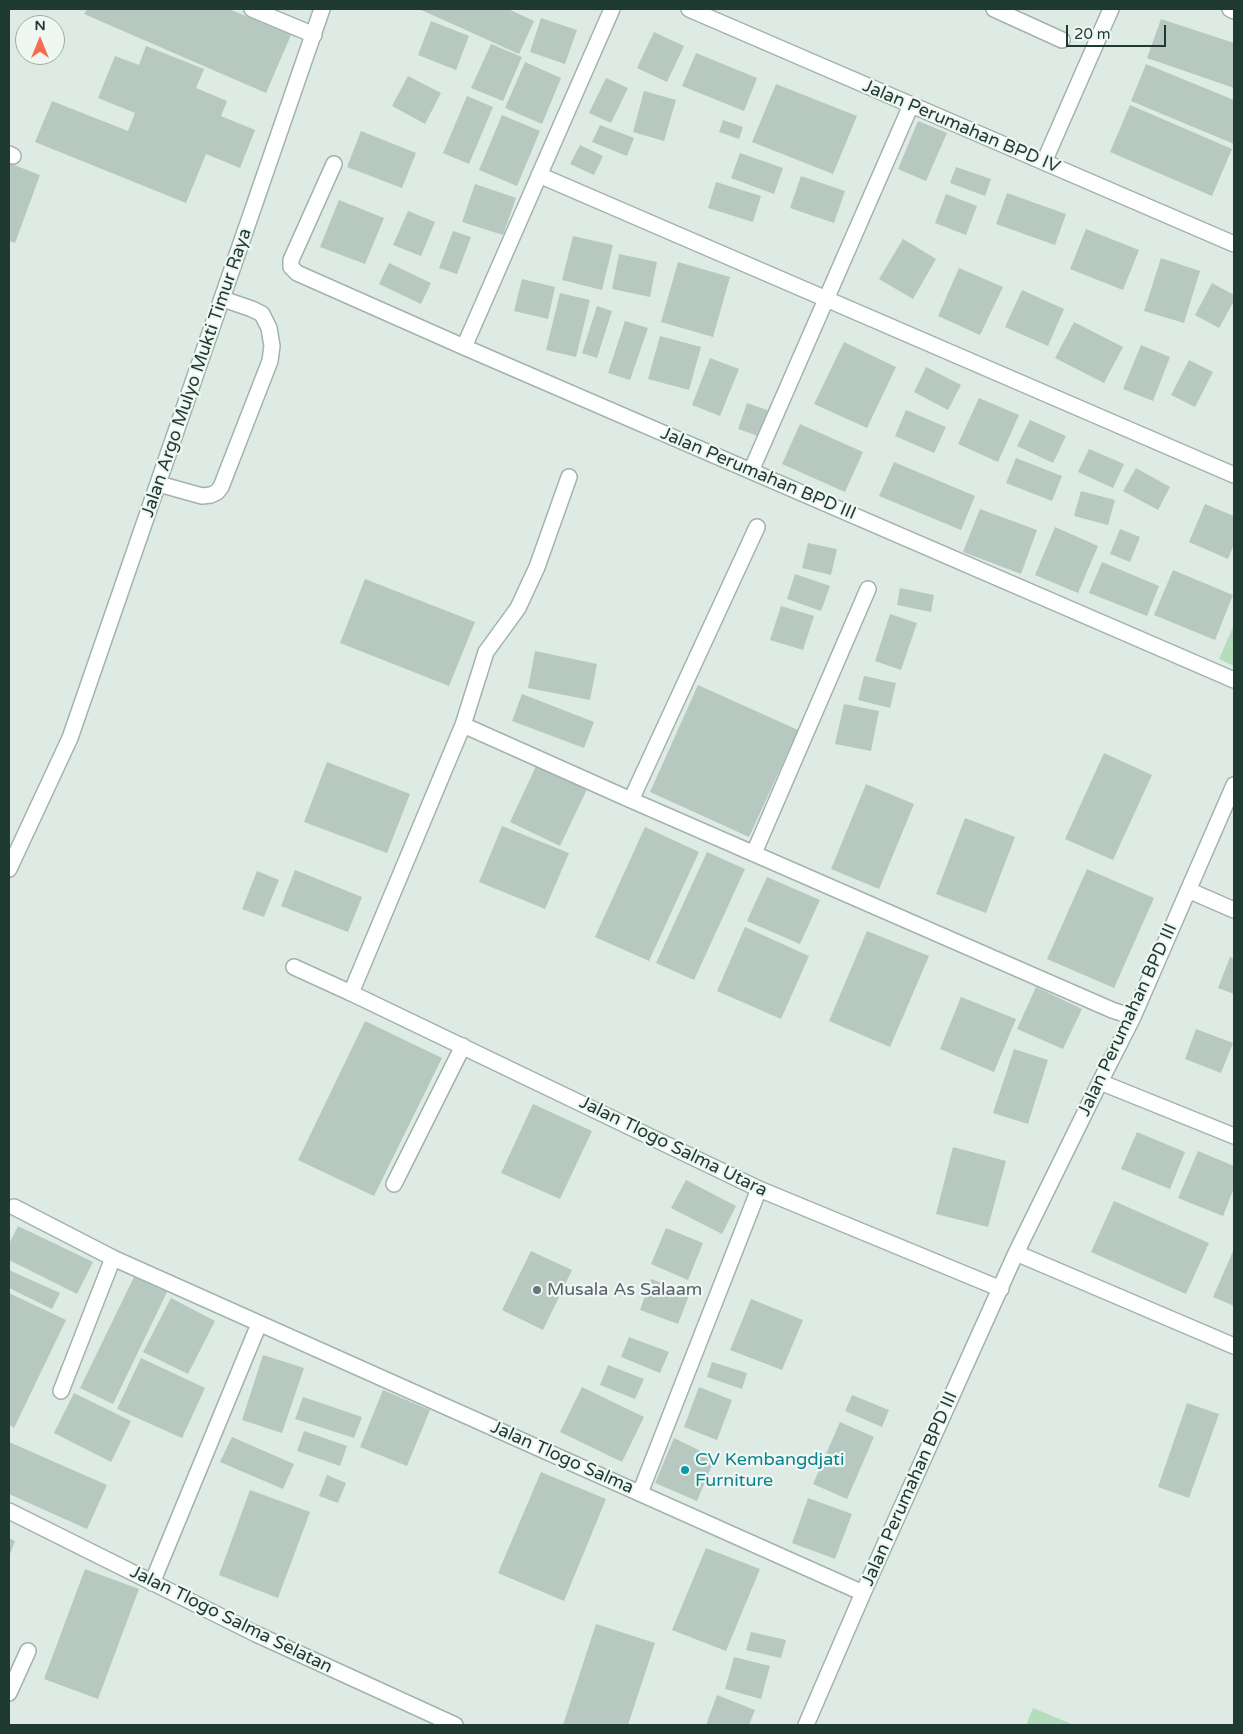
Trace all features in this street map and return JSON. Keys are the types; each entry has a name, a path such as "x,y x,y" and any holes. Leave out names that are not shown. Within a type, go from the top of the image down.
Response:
{"street":[{"path":"252,9 314,35"},
{"name":"Jalan Argo Mulyo Mukti Timur Raya","path":"9,869 70,738 165,486 278,135 322,9"},
{"path":"464,347 612,9"},
{"name":"Jalan Perumahan BPD IV","path":"688,9 1234,244"},
{"path":"994,9 1062,40"},
{"path":"1044,162 1111,9"},
{"path":"1230,9 1234,11"},
{"path":"751,471 911,105"},
{"name":"Jalan Perumahan BPD III","path":"334,164 292,260 291,267 297,273 1234,680"},
{"path":"539,175 1234,476"},
{"path":"165,486 196,495 211,495 217,492 270,361 272,346 269,328 262,314 226,300"},
{"path":"351,993 463,725 486,652 518,608 537,567 569,476"},
{"path":"631,800 757,527"},
{"path":"754,853 868,589"},
{"path":"463,725 1133,1018"},
{"name":"Jalan Perumahan BPD III","path":"806,1725 863,1593 1016,1253 1133,1018 1234,785"},
{"path":"1188,890 1234,910"},
{"name":"Jalan Tlogo Salma Utara","path":"294,967 463,1046 759,1189 1001,1289"},
{"path":"394,1184 463,1046"},
{"path":"1100,1082 1234,1136"},
{"path":"640,1493 759,1189"},
{"name":"Jalan Tlogo Salma","path":"14,1207 113,1258 863,1593"},
{"path":"1016,1253 1234,1346"},
{"path":"61,1392 113,1258"},
{"path":"152,1583 260,1324"},
{"name":"Jalan Tlogo Salma Selatan","path":"9,1511 256,1634 455,1725"},
{"path":"9,1694 28,1651"}],"green space":[{"path":"1234,625 1234,666 1219,659"},
{"path":"1033,1708 1074,1725 1026,1725"}],"building":[{"path":"87,9 229,9 291,35 266,93 84,14"},
{"path":"419,9 508,9 534,21 519,54"},
{"path":"541,18 577,30 565,64 530,52"},
{"path":"1161,19 1234,43 1234,88 1147,58"},
{"path":"431,21 469,36 456,70 418,55"},
{"path":"654,32 684,46 667,82 637,68"},
{"path":"491,44 522,57 503,101 471,88"},
{"path":"146,46 204,69 196,88 227,101 221,116 255,130 240,168 206,154 186,203 35,142 52,101 128,131 135,113 98,98 115,56 139,65"},
{"path":"696,53 757,78 744,111 682,86"},
{"path":"525,62 561,78 542,124 505,108"},
{"path":"1146,64 1234,100 1234,144 1131,101"},
{"path":"408,76 441,93 425,124 392,106"},
{"path":"606,78 628,88 611,123 589,113"},
{"path":"776,84 857,116 833,174 752,142"},
{"path":"644,91 676,100 664,141 633,132"},
{"path":"467,96 493,107 469,164 443,153"},
{"path":"1130,105 1232,149 1212,196 1110,152"},
{"path":"502,115 540,131 517,186 479,170"},
{"path":"723,120 743,127 739,139 719,132"},
{"path":"918,121 947,133 926,181 898,169"},
{"path":"600,125 634,138 627,156 592,142"},
{"path":"361,131 416,153 402,188 347,167"},
{"path":"580,145 603,156 594,175 570,164"},
{"path":"740,153 783,168 774,194 731,178"},
{"path":"9,163 40,175 15,243 9,241"},
{"path":"956,167 991,179 985,196 950,183"},
{"path":"801,176 845,191 834,223 790,208"},
{"path":"716,182 761,196 753,222 708,208"},
{"path":"475,184 516,198 503,235 462,222"},
{"path":"1007,193 1066,214 1055,245 996,224"},
{"path":"946,194 977,206 966,235 935,223"},
{"path":"339,200 384,218 365,264 320,247"},
{"path":"408,211 435,222 421,256 393,245"},
{"path":"1086,229 1139,250 1123,290 1070,269"},
{"path":"453,231 471,237 457,274 439,268"},
{"path":"573,236 613,245 602,290 562,280"},
{"path":"903,239 936,259 913,299 879,279"},
{"path":"619,254 657,262 650,297 612,289"},
{"path":"1161,258 1200,271 1184,323 1144,311"},
{"path":"678,262 730,277 713,337 661,322"},
{"path":"389,263 431,283 421,304 379,284"},
{"path":"959,268 1003,287 980,335 938,316"},
{"path":"522,279 555,287 548,319 514,311"},
{"path":"1212,283 1234,295 1234,301 1219,328 1195,315"},
{"path":"1022,290 1064,309 1048,346 1005,327"},
{"path":"560,293 590,300 576,357 546,350"},
{"path":"597,306 612,311 597,358 582,353"},
{"path":"625,321 648,328 630,380 608,373"},
{"path":"1074,322 1123,347 1104,383 1055,358"},
{"path":"660,336 701,347 689,390 648,379"},
{"path":"844,342 896,367 867,428 814,404"},
{"path":"1141,345 1170,357 1153,401 1123,389"},
{"path":"710,358 739,369 720,416 692,405"},
{"path":"1189,360 1213,372 1195,407 1171,395"},
{"path":"926,367 961,385 948,410 914,392"},
{"path":"979,398 1019,415 998,462 958,444"},
{"path":"747,403 770,411 761,437 738,429"},
{"path":"906,410 946,427 934,453 895,436"},
{"path":"1030,420 1066,436 1053,463 1017,446"},
{"path":"800,424 863,452 845,492 782,464"},
{"path":"1089,449 1124,464 1113,488 1078,472"},
{"path":"1016,458 1062,476 1052,501 1006,483"},
{"path":"894,462 975,496 961,530 879,496"},
{"path":"1136,468 1170,487 1158,510 1123,491"},
{"path":"1081,491 1115,500 1108,525 1074,516"},
{"path":"1205,504 1234,516 1234,544 1228,559 1189,542"},
{"path":"980,509 1037,530 1021,574 963,552"},
{"path":"1055,527 1098,546 1078,593 1035,575"},
{"path":"1120,529 1140,537 1130,562 1110,554"},
{"path":"808,543 837,549 831,575 802,568"},
{"path":"1102,562 1159,586 1147,616 1089,593"},
{"path":"1173,570 1233,595 1215,640 1154,615"},
{"path":"795,574 830,586 821,611 787,599"},
{"path":"365,579 475,622 449,686 340,643"},
{"path":"900,588 934,595 931,612 897,605"},
{"path":"781,606 814,616 803,650 770,640"},
{"path":"890,614 917,623 901,670 875,661"},
{"path":"535,651 597,664 590,700 528,688"},
{"path":"864,676 896,683 890,708 858,700"},
{"path":"698,685 798,730 749,837 650,792"},
{"path":"522,694 594,722 584,748 512,721"},
{"path":"844,704 879,711 871,751 835,744"},
{"path":"1104,753 1152,775 1113,860 1065,839"},
{"path":"327,762 410,794 387,853 304,822"},
{"path":"537,764 588,787 560,846 510,822"},
{"path":"866,784 914,804 879,889 831,869"},
{"path":"965,818 1015,837 986,913 936,894"},
{"path":"502,826 569,853 545,909 479,882"},
{"path":"645,827 699,852 649,961 595,937"},
{"path":"707,852 745,869 694,980 656,963"},
{"path":"1087,869 1154,898 1114,988 1047,959"},
{"path":"295,870 362,897 348,932 281,906"},
{"path":"257,871 279,880 264,917 242,909"},
{"path":"767,877 820,900 800,944 747,921"},
{"path":"745,927 809,956 781,1019 717,991"},
{"path":"867,931 929,956 890,1047 829,1021"},
{"path":"1230,957 1234,959 1234,994 1218,988"},
{"path":"1036,987 1082,1009 1063,1049 1017,1029"},
{"path":"961,997 1016,1019 994,1072 940,1049"},
{"path":"365,1021 442,1058 374,1196 298,1160"},
{"path":"1196,1029 1233,1043 1221,1073 1185,1059"},
{"path":"1014,1049 1048,1060 1028,1124 993,1113"},
{"path":"533,1104 592,1131 560,1199 501,1173"},
{"path":"1137,1132 1185,1152 1170,1189 1121,1169"},
{"path":"953,1147 1006,1161 988,1227 936,1214"},
{"path":"1198,1151 1234,1166 1234,1188 1223,1216 1178,1198"},
{"path":"686,1180 736,1206 722,1234 671,1208"},
{"path":"1114,1201 1209,1243 1186,1294 1091,1252"},
{"path":"18,1226 93,1262 77,1294 9,1260 9,1244"},
{"path":"666,1228 703,1243 688,1280 651,1264"},
{"path":"1234,1249 1234,1306 1213,1297"},
{"name":"Musala As Salaam","path":"531,1251 572,1270 543,1330 502,1310"},
{"path":"9,1270 60,1293 52,1309 9,1288"},
{"path":"134,1277 167,1292 113,1404 80,1388"},
{"path":"651,1279 690,1293 678,1324 640,1310"},
{"path":"9,1293 66,1320 14,1428 9,1425"},
{"path":"171,1298 215,1321 188,1374 143,1352"},
{"path":"751,1299 803,1320 782,1370 730,1350"},
{"path":"629,1337 669,1352 660,1373 621,1357"},
{"path":"263,1355 304,1368 282,1433 242,1420"},
{"path":"141,1358 205,1388 182,1438 117,1409"},
{"path":"712,1362 747,1373 742,1389 707,1377"},
{"path":"608,1365 644,1379 635,1399 600,1385"},
{"path":"582,1387 644,1417 622,1462 560,1432"},
{"path":"699,1387 732,1400 717,1440 684,1427"},
{"path":"383,1390 430,1410 407,1466 360,1447"},
{"path":"74,1393 131,1421 111,1462 54,1433"},
{"path":"852,1395 889,1410 882,1427 845,1411"},
{"path":"303,1397 362,1417 354,1438 295,1419"},
{"path":"1187,1403 1219,1414 1189,1498 1158,1487"},
{"path":"840,1422 874,1437 847,1499 813,1484"},
{"path":"304,1431 347,1446 340,1466 297,1451"},
{"path":"232,1437 294,1464 283,1489 220,1462"},
{"name":"CV Kembangdjati Furniture","path":"674,1438 715,1458 697,1501 655,1483"},
{"path":"9,1442 107,1485 87,1529 9,1494"},
{"path":"541,1472 606,1499 564,1601 498,1573"},
{"path":"327,1475 346,1483 338,1503 319,1496"},
{"path":"250,1490 310,1512 278,1598 219,1575"},
{"path":"808,1498 852,1514 835,1559 792,1543"},
{"path":"9,1538 15,1541 9,1557"},
{"path":"706,1548 760,1569 726,1651 672,1630"},
{"path":"85,1569 139,1589 98,1699 44,1679"},
{"path":"596,1624 655,1643 628,1725 563,1725"},
{"path":"751,1632 786,1640 781,1658 746,1650"},
{"path":"734,1657 770,1666 761,1699 725,1689"},
{"path":"717,1695 755,1710 749,1725 706,1725"}],"place":[{"name":"Musala As Salaam","path":"537,1290"},
{"name":"CV Kembangdjati Furniture","path":"685,1470"}]}
